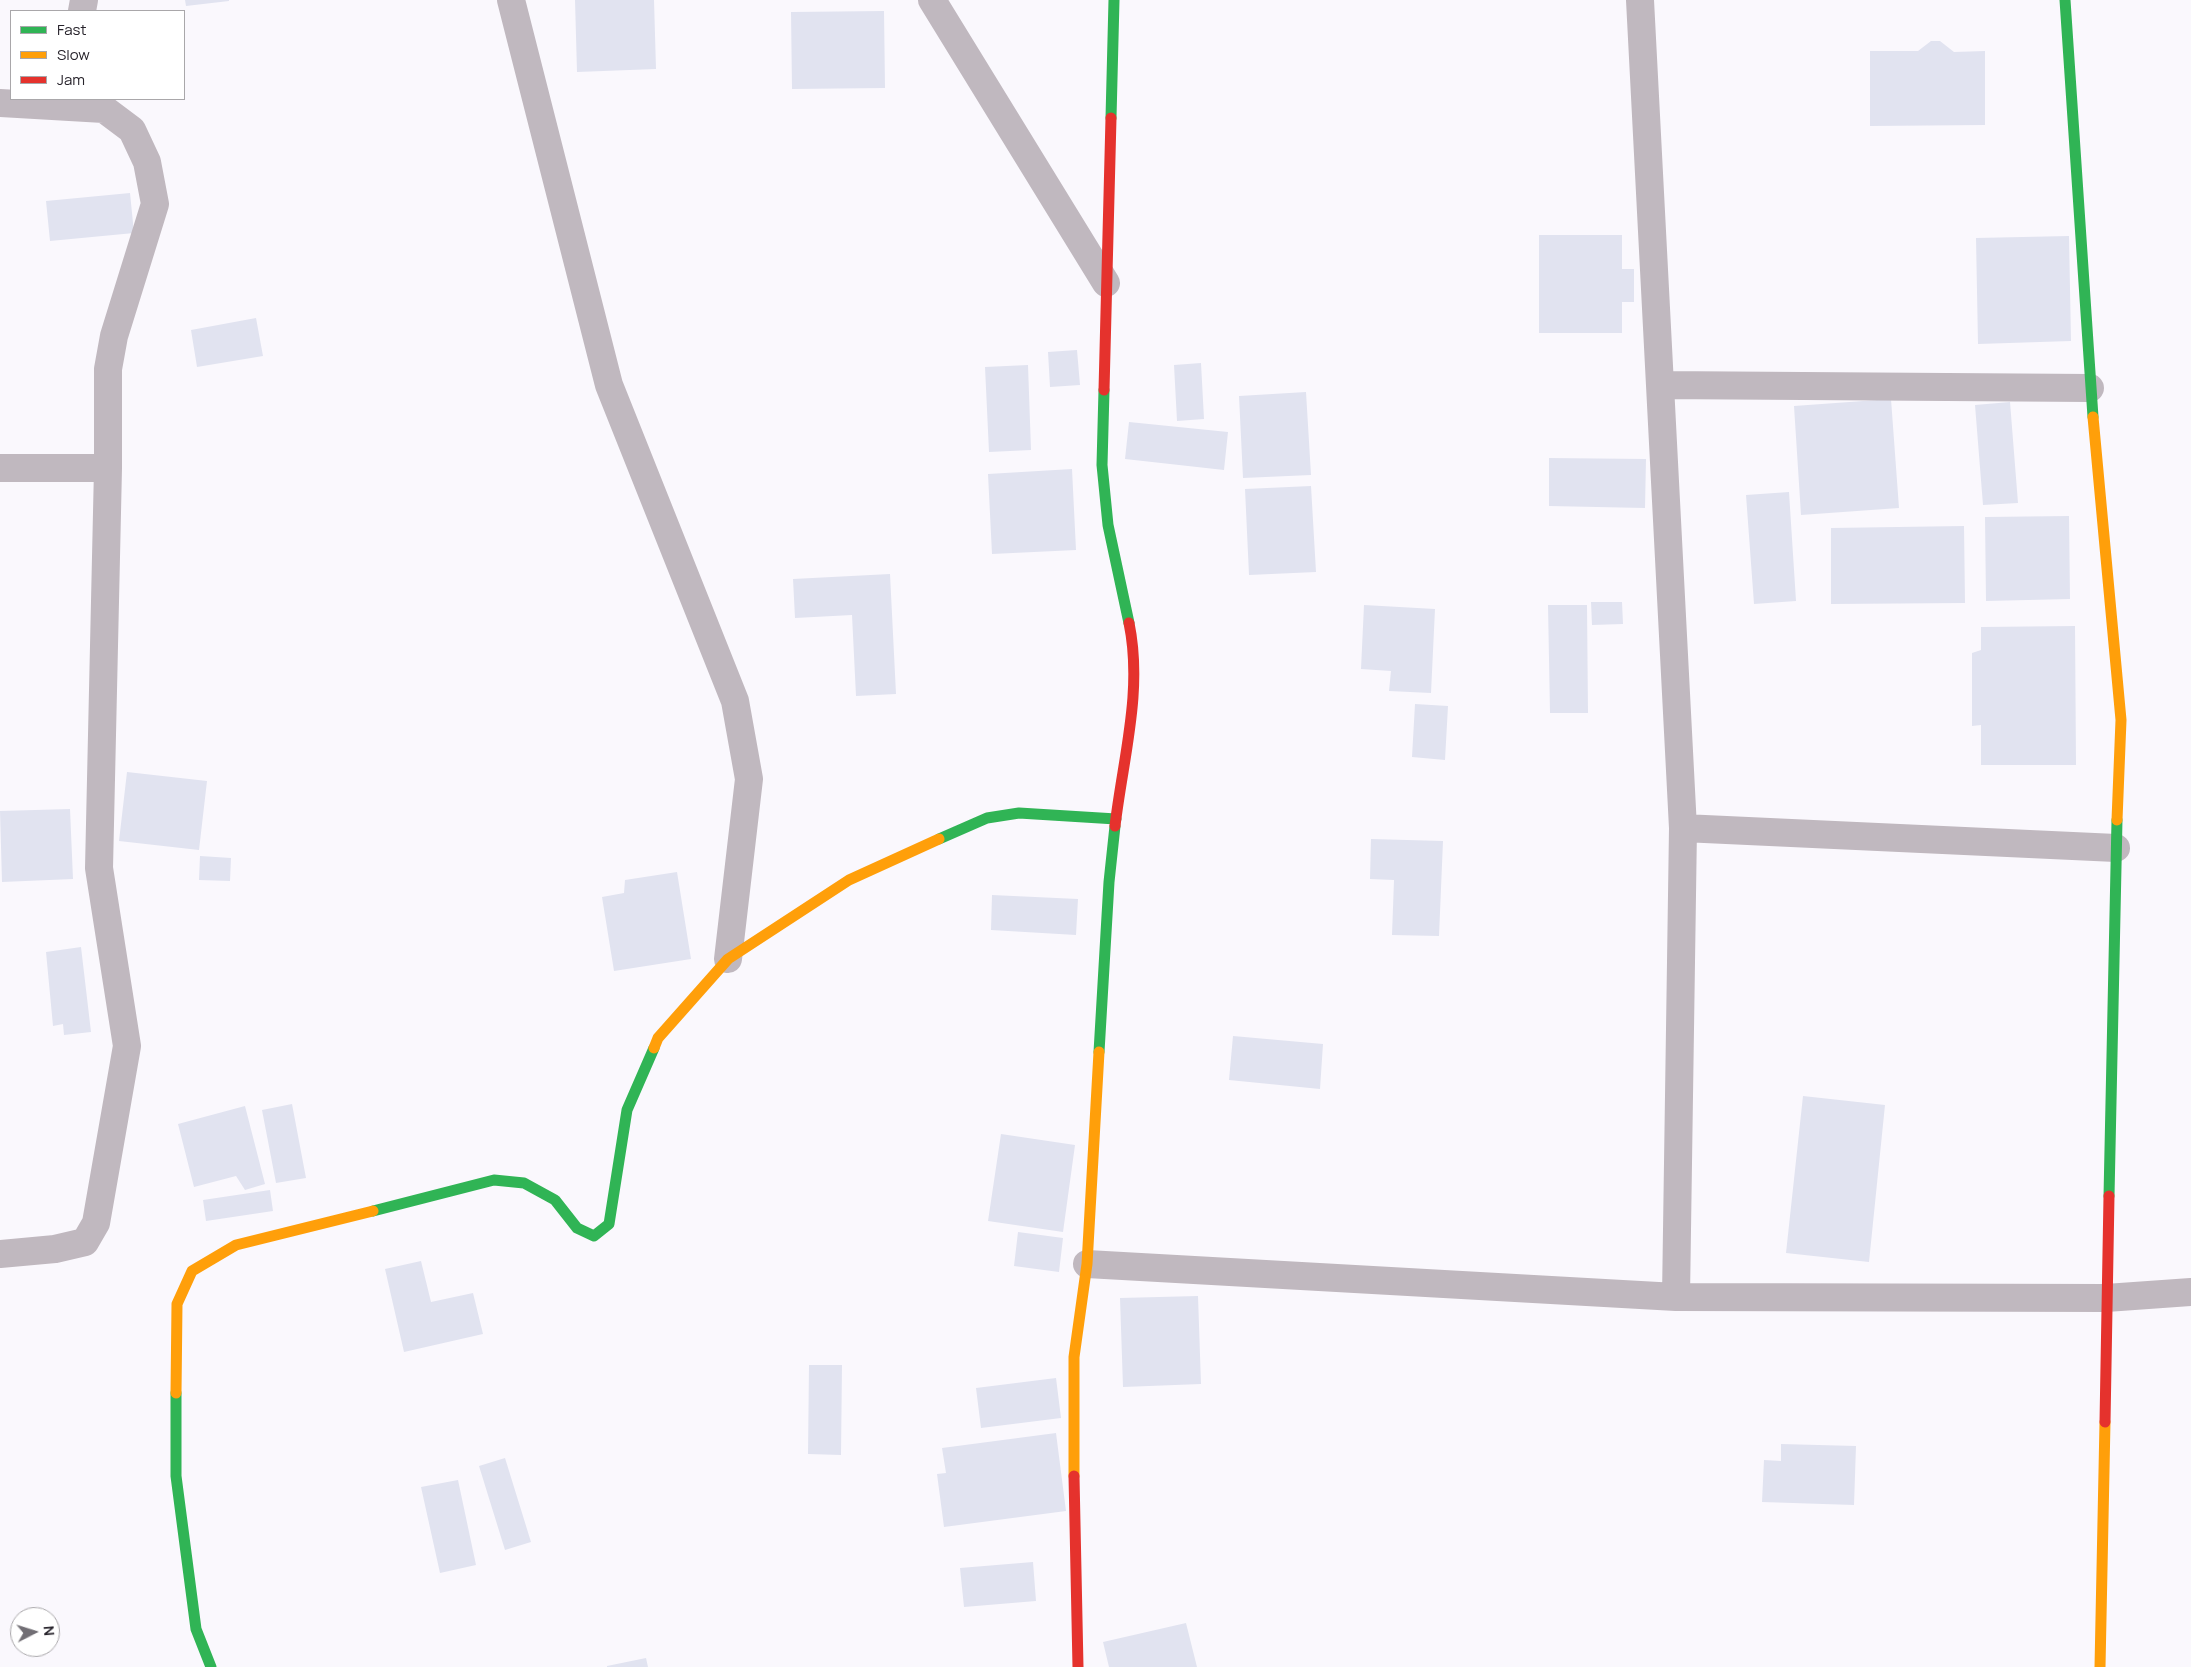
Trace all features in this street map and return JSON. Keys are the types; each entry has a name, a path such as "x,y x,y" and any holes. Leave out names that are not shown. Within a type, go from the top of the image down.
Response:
{"street":[{"path":"512,0 609,385 735,701 749,779 728,959"},
{"path":"932,0 957,36 1106,283"},
{"path":"1078,1667 1074,1518 1074,1357 1087,1264 1109,882 1116,818 1134,698 1132,639 1108,525 1102,465 1114,0"},
{"path":"1640,0 1683,828 1676,1298"},
{"path":"2065,0 2090,388 2121,720 2116,848 2106,1298 2100,1667"},
{"path":"0,103 103,104 132,130 148,162 155,204 114,336 108,369 108,468 99,868 126,1046 96,1223 85,1242 55,1249 0,1254"},
{"path":"1660,385 2090,388"},
{"path":"0,468 108,468"},
{"path":"211,1667 196,1629 176,1476 177,1304 192,1271 236,1245 494,1180 524,1183 556,1200 577,1228 594,1236 608,1224 627,1110 658,1038 728,959 849,880 987,818 1020,813 1116,818"},
{"path":"1683,828 2116,848"},
{"path":"1087,1264 1676,1298 2106,1298 2191,1292"}],"building":[{"path":"185,0 229,0 229,1 186,6"},
{"path":"575,0 654,0 656,69 577,72"},
{"path":"884,11 885,88 792,89 791,12"},
{"path":"1931,41 1940,41 1954,52 1985,51 1985,125 1870,126 1870,51 1918,51"},
{"path":"130,193 134,233 50,241 46,201"},
{"path":"1539,235 1622,235 1622,269 1634,269 1634,302 1622,302 1622,333 1539,333"},
{"path":"2069,236 2071,341 1978,344 1976,238"},
{"path":"256,318 263,356 197,367 191,330"},
{"path":"1077,350 1080,385 1050,387 1048,352"},
{"path":"1201,363 1204,419 1177,421 1174,365"},
{"path":"1028,365 1031,450 989,452 985,367"},
{"path":"1306,392 1311,475 1243,478 1239,396"},
{"path":"1891,399 1899,508 1801,515 1794,406"},
{"path":"2010,402 2018,503 1983,505 1975,405"},
{"path":"1129,422 1228,432 1224,470 1125,459"},
{"path":"1549,458 1646,459 1645,508 1549,506"},
{"path":"1072,469 1076,550 992,554 988,474"},
{"path":"1311,486 1316,572 1249,575 1245,489"},
{"path":"1789,492 1796,601 1754,604 1746,495"},
{"path":"2069,516 2070,599 1986,601 1985,517"},
{"path":"1964,526 1965,603 1831,604 1831,528"},
{"path":"890,574 896,694 856,696 852,615 795,618 793,579"},
{"path":"1591,602 1622,602 1623,624 1592,625"},
{"path":"1364,605 1435,609 1431,693 1389,691 1391,671 1361,669"},
{"path":"1548,605 1587,605 1588,713 1550,713"},
{"path":"2075,626 2076,765 1981,765 1981,725 1972,726 1972,653 1981,650 1981,627"},
{"path":"1415,704 1448,706 1445,760 1412,757"},
{"path":"127,772 207,781 199,850 119,841"},
{"path":"70,809 73,879 2,882 0,811"},
{"path":"1371,839 1443,841 1439,936 1392,935 1394,880 1370,879"},
{"path":"200,856 231,858 230,881 199,880"},
{"path":"677,872 691,959 614,971 602,897 624,893 625,880"},
{"path":"992,895 1078,899 1076,935 991,930"},
{"path":"81,947 91,1032 64,1035 63,1024 53,1026 46,952"},
{"path":"1233,1036 1323,1044 1320,1089 1229,1080"},
{"path":"1803,1096 1885,1105 1869,1262 1786,1253"},
{"path":"292,1104 306,1178 276,1183 262,1110"},
{"path":"245,1106 265,1184 245,1190 236,1176 194,1187 178,1124"},
{"path":"1001,1134 1075,1145 1063,1232 988,1221"},
{"path":"270,1190 273,1211 206,1221 203,1200"},
{"path":"1018,1232 1063,1238 1059,1272 1014,1266"},
{"path":"421,1261 431,1302 473,1293 483,1334 404,1352 385,1269"},
{"path":"1198,1296 1201,1384 1123,1387 1120,1298"},
{"path":"809,1365 842,1365 841,1455 808,1454"},
{"path":"1056,1378 1061,1418 981,1428 976,1388"},
{"path":"1056,1433 1066,1511 944,1527 937,1474 946,1473 942,1448"},
{"path":"1781,1444 1856,1446 1854,1505 1762,1502 1764,1460 1781,1461"},
{"path":"505,1458 531,1542 505,1550 479,1466"},
{"path":"458,1480 476,1565 440,1573 421,1487"},
{"path":"1033,1562 1036,1601 964,1607 960,1568"},
{"path":"1186,1623 1197,1667 1109,1667 1103,1642"},
{"path":"646,1658 648,1667 607,1667 607,1666"}],"traffic: fast":[{"path":"1111,118 1114,0"},
{"path":"2065,0 2093,417"},
{"path":"1104,390 1102,465 1108,525 1129,623"},
{"path":"939,839 987,818 1019,813 1116,819"},
{"path":"2109,1196 2117,820"},
{"path":"1099,1052 1109,882 1115,826"},
{"path":"373,1211 494,1180 524,1183 555,1200 577,1228 594,1236 609,1224 627,1110 654,1048"},
{"path":"176,1393 176,1476 196,1629 211,1667"}],"traffic: slow":[{"path":"2093,417 2121,720 2117,820"},
{"path":"654,1048 658,1038 728,959 849,880 939,839"},
{"path":"1074,1476 1074,1357 1087,1264 1099,1052"},
{"path":"176,1393 177,1304 192,1271 236,1245 373,1211"},
{"path":"2100,1667 2105,1422"}],"traffic: jam":[{"path":"1104,390 1111,118"},
{"path":"1115,826 1133,699 1133,648 1129,623"},
{"path":"2105,1422 2109,1196"},
{"path":"1074,1476 1078,1667"}]}
